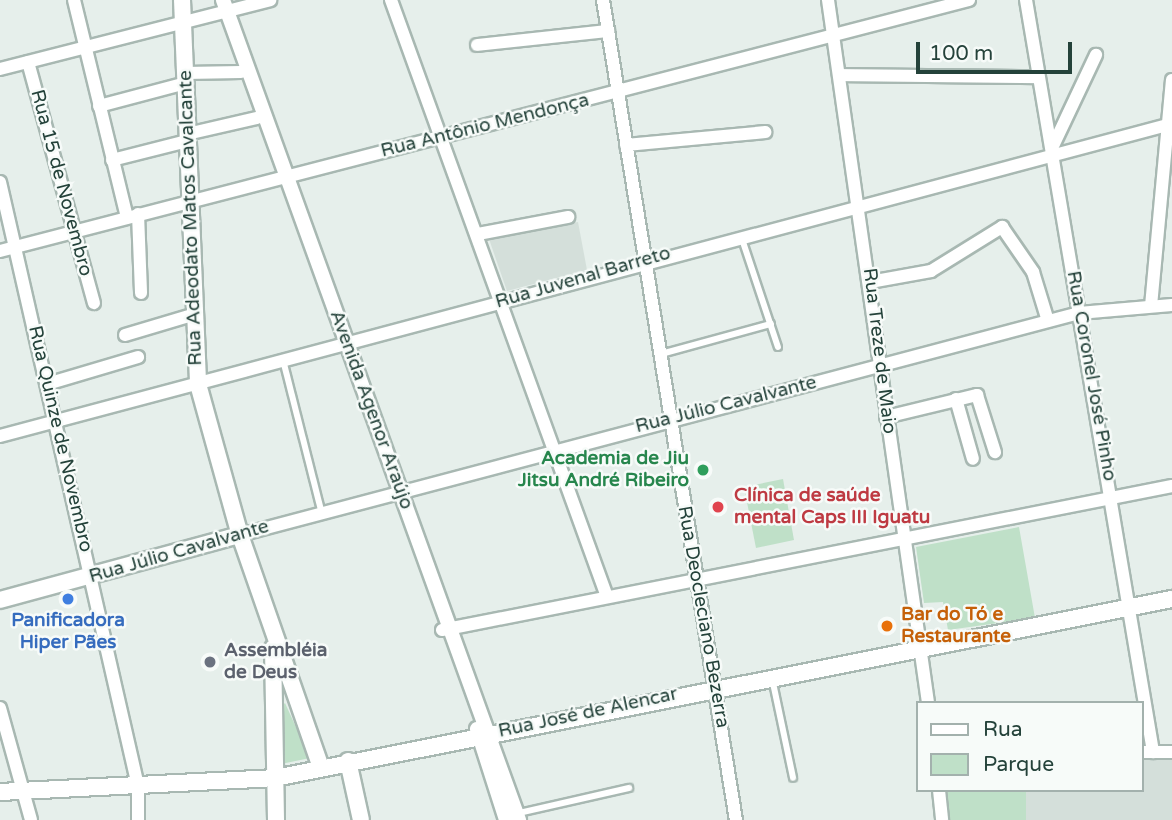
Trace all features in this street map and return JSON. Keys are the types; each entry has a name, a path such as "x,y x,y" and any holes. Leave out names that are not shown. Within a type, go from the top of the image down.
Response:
{"main road":[{"name":"Rua Adeodato Matos Cavalcante","path":"182,0 192,315 198,384 240,535 272,635 321,767"},
{"name":"Rua Júlio Cavalvante","path":"0,600 240,535"},
{"name":"Rua José de Alencar","path":"0,792 275,778 715,686 1172,599"},
{"name":"Rua Adeodato Matos Cavalcante","path":"272,635 276,820"},
{"path":"348,761 361,820"}],"street":[{"path":"74,0 112,160 132,216 141,293"},
{"path":"0,69 183,23 221,6 271,0"},
{"path":"391,0 478,233 606,594"},
{"name":"Rua Deocleciano Bezerra","path":"603,0 736,820"},
{"name":"Rua Treze de Maio","path":"828,0 928,701"},
{"name":"Rua Antônio Mendonça","path":"0,251 969,0"},
{"name":"Rua Coronel José Pinho","path":"1026,0 1038,77 1054,149 1079,313 1112,498 1141,701"},
{"name":"Avenida Agenor Araújo","path":"221,6 257,118 284,178"},
{"name":"Avenida Agenor Araújo","path":"221,6 514,818"},
{"path":"477,45 608,31"},
{"path":"1054,149 1096,55"},
{"name":"Rua 15 de Novembro","path":"29,62 94,303"},
{"path":"99,106 185,78 241,72"},
{"path":"839,75 1038,77"},
{"path":"1151,306 1172,80"},
{"path":"112,160 257,118"},
{"name":"Rua Juvenal Barreto","path":"0,436 646,260 859,206 1054,149 1167,125"},
{"path":"626,145 765,132"},
{"name":"Rua Quinze de Novembro","path":"0,182 57,421 138,786 138,820"},
{"path":"478,233 568,217"},
{"path":"870,282 931,271 1002,227 1032,272 1048,321"},
{"name":"Rua Júlio Cavalvante","path":"240,535 397,495 670,418 1079,313 1172,305"},
{"path":"125,335 192,315"},
{"path":"47,384 138,357"},
{"path":"887,417 956,398 981,398 995,452"},
{"path":"956,398 973,459"},
{"path":"446,629 606,594 1172,486"},
{"path":"0,708 31,820"},
{"name":"Rua Coronel José Pinho","path":"1144,728 1147,752"},
{"path":"1147,752 1172,752"},
{"path":"939,792 942,820"}],"lane":[{"path":"741,236 778,347"},
{"path":"660,354 771,324"},
{"path":"283,360 322,514"},
{"path":"772,676 793,778"},
{"path":"514,818 629,788"}],"shaded area":[{"path":"578,222 587,270 507,291 489,239"},
{"path":"1144,759 1172,759 1172,820 1026,820 1026,792 1144,792"}],"green space":[{"path":"783,479 794,540 756,548 744,487"},
{"path":"1019,527 1035,618 948,630 943,602 924,603 916,547"},
{"path":"285,703 310,758 281,764 282,706"},
{"path":"947,792 1026,792 1026,820 950,820"}],"place":[{"name":"Academia de Jiu Jitsu André Ribeiro","path":"703,470"},
{"name":"Clínica de saúde mental Caps III Iguatu","path":"718,507"},
{"name":"Panificadora Hiper Pães","path":"68,599"},
{"name":"Bar do Tó e Restaurante","path":"887,626"},
{"name":"Assembléia de Deus","path":"210,662"}]}
